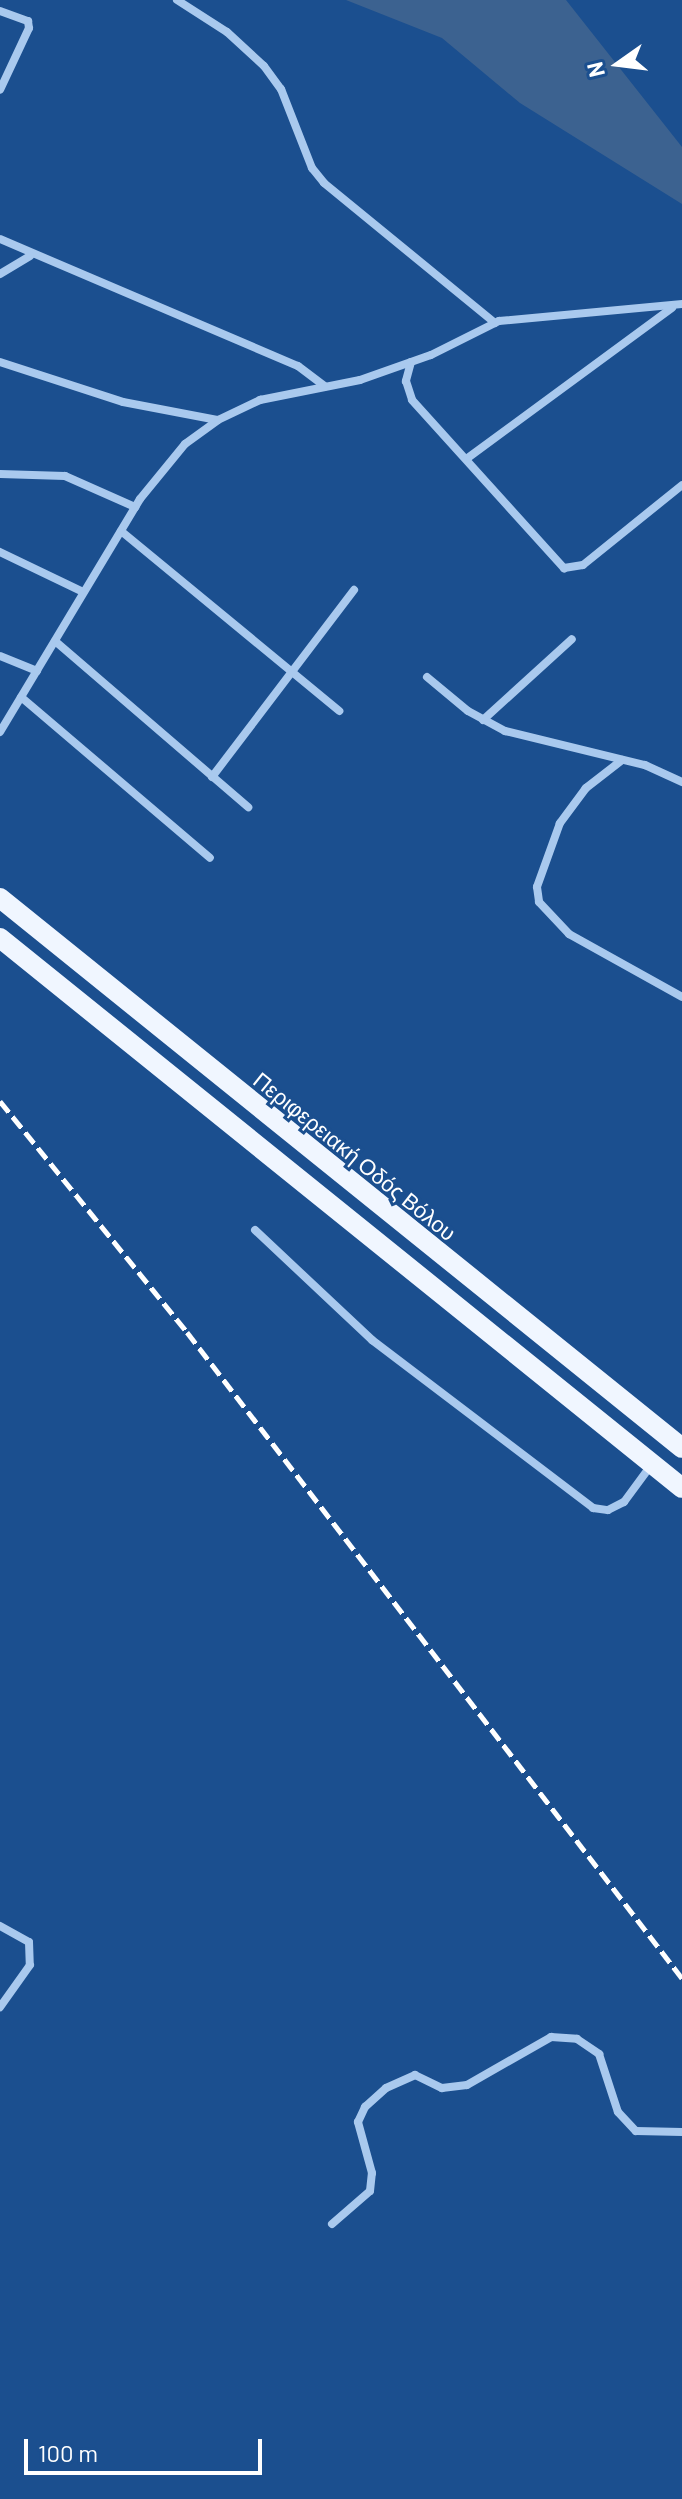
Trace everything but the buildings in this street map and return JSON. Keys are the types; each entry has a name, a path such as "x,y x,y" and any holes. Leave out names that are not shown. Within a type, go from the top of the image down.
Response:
{"main road":[{"name":"Περιφερειακή Οδός Βόλου","path":"0,898 682,1448"},
{"path":"0,938 682,1488"}],"street":[{"path":"177,0 240,42 270,74 286,100 312,168 324,183 495,323"},
{"path":"0,11 28,21 29,28 0,90"},
{"path":"0,239 30,256 298,366 325,386"},
{"path":"0,274 30,256"},
{"path":"469,457 672,308 682,304"},
{"path":"0,732 135,507 185,444 218,420 260,400 411,362 495,323 672,308"},
{"path":"0,362 123,402 218,420"},
{"path":"411,362 408,395 469,457 558,561 573,570 682,485"},
{"path":"0,474 65,476 135,507"},
{"path":"121,531 339,711"},
{"path":"0,552 83,592"},
{"path":"212,777 290,670 354,590"},
{"path":"483,720 572,639"},
{"path":"55,641 248,807"},
{"path":"0,656 37,671"},
{"path":"427,677 483,720 539,743 622,760 682,782"},
{"path":"21,697 210,858"},
{"path":"622,760 586,788 560,823 537,897 543,910 569,934 682,997"},
{"path":"255,1230 372,1340 593,1508 608,1510 624,1502 652,1464"},
{"path":"0,1926 29,1942 30,1965 0,2007"},
{"path":"332,2224 370,2191 372,2173 358,2122 365,2107 386,2088 415,2075 442,2088 467,2085 551,2037 577,2039 599,2054 618,2112 636,2131 682,2132"}],"water":[{"path":"346,0 566,0 682,147 682,204 520,103 442,38"}],"railway":[{"path":"0,1101 187,1332 682,1978"}]}
